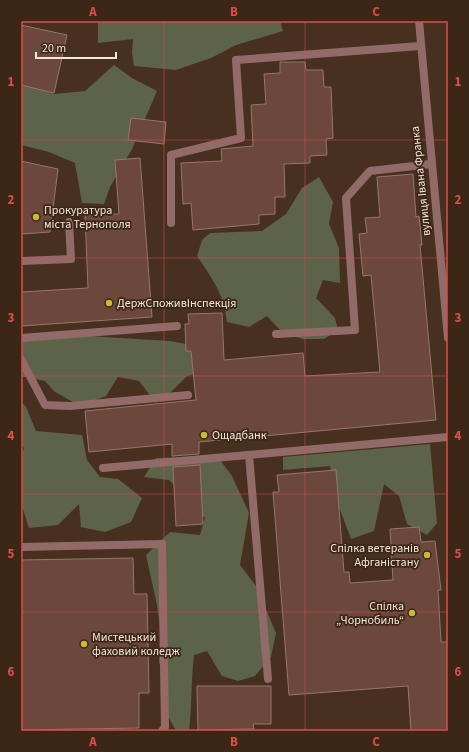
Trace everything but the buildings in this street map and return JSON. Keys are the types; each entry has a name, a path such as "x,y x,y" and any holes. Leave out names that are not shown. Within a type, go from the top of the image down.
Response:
{"street":[{"name":"вулиця Івана Франка","path":"419,21 431,164 445,281 448,338"},
{"path":"171,223 171,155 241,138 236,60 420,46"},
{"path":"276,334 355,330 346,198 370,170 431,164"},
{"path":"21,261 70,259 69,222"},
{"path":"21,338 177,326"},
{"path":"21,359 45,405 70,406 188,395"},
{"path":"103,468 448,437"},
{"path":"249,455 268,679"},
{"path":"21,547 162,544 165,727 162,731"}],"green space":[{"path":"98,21 280,21 283,31 236,45 211,58 176,70 134,66 132,53 133,39 98,43"},
{"path":"114,65 132,78 157,91 132,149 110,187 104,204 82,203 75,163 49,152 21,145 21,87 30,85 54,94 85,91"},
{"path":"319,177 333,202 329,224 339,248 340,283 323,280 316,298 335,318 338,330 324,339 303,339 283,333 267,316 249,327 227,322 220,295 212,279 197,256 202,240 210,233 262,231 286,214 302,188"},
{"path":"55,334 170,341 218,350 219,368 187,376 171,392 156,403 139,381 118,377 106,396 80,406 55,392 45,381 21,376 21,339"},
{"path":"21,401 26,407 36,431 82,435 87,460 100,477 118,479 142,498 131,522 105,532 81,527 79,504 58,525 29,528 21,503 21,458 24,448 21,444"},
{"path":"430,444 437,523 427,535 407,524 399,496 384,484 374,531 351,539 336,499 330,466 283,470 283,457"},
{"path":"217,456 232,476 249,513 240,565 256,586 276,633 271,657 255,676 238,681 222,676 207,651 194,655 189,731 178,731 175,729 162,705 163,680 159,661 162,640 157,605 146,555 170,532 200,535 205,518 191,501 169,480 144,477 156,458"}],"place":[{"name":"Прокуратура міста Тернополя","path":"36,217"},
{"name":"ДержСпоживІнспекція","path":"109,303"},
{"name":"Ощадбанк","path":"204,435"},
{"name":"Спілка ветеранів Афганістану","path":"427,555"},
{"name":"Спілка „Чорнобиль“","path":"412,613"},
{"name":"Мистецький фаховий коледж","path":"84,644"}]}
